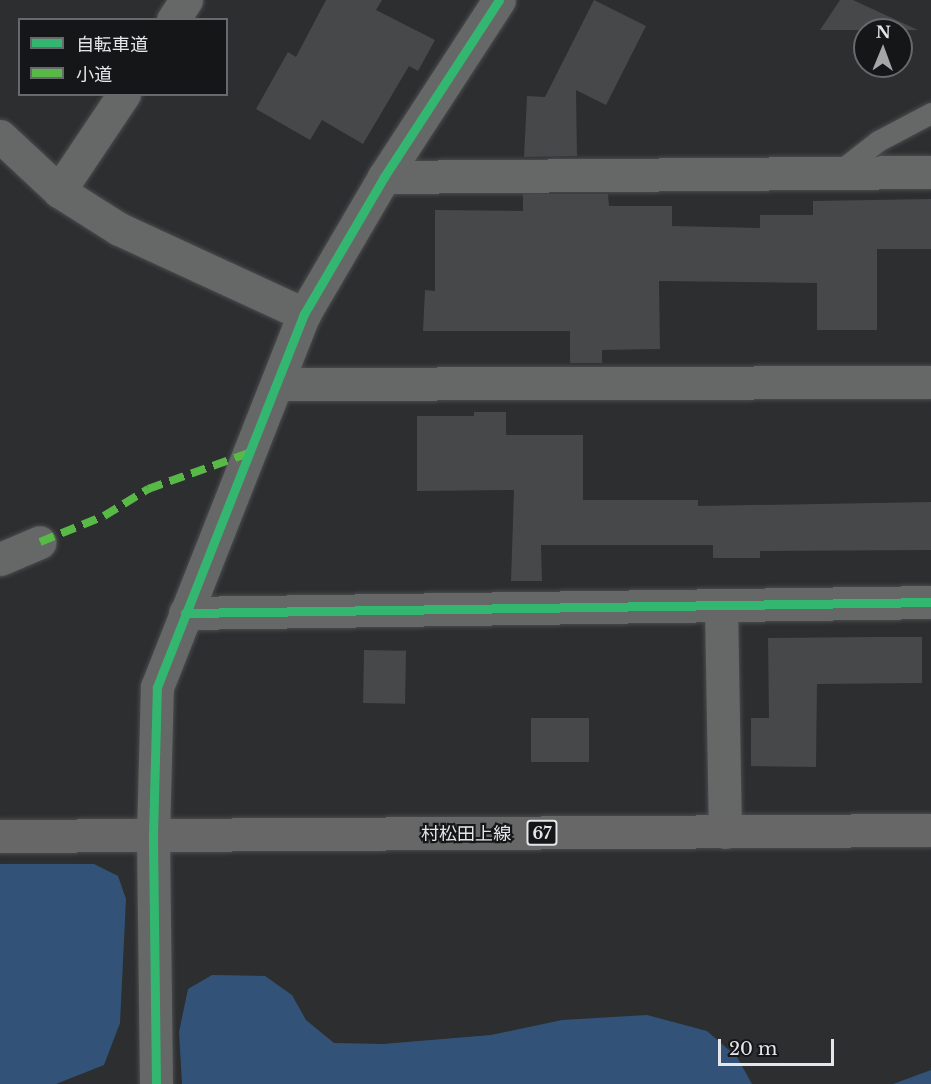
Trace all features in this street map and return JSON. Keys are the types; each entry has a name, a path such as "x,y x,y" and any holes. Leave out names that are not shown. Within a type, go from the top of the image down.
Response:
{"main road":[{"name":"村松田上線","path":"0,836 931,830"}],"street":[{"path":"174,18 186,0"},
{"path":"156,1084 153,836 157,687 279,384 304,314 384,177 499,0"},
{"path":"59,191 122,96"},
{"path":"0,136 59,191 119,229 304,314"},
{"path":"384,177 931,172"},
{"path":"279,384 931,382"},
{"path":"0,559 40,542"},
{"path":"185,613 931,602"},
{"path":"721,606 725,832"}],"lane":[{"path":"837,172 878,141 931,113"}],"shaded area":[{"path":"0,864 94,864 118,876 126,899 120,1023 104,1065 56,1084 0,1084"},
{"path":"212,975 265,976 292,995 306,1020 334,1043 383,1044 491,1035 562,1020 647,1015 707,1031 737,1057 752,1084 182,1084 179,1032 188,989"},
{"path":"931,1070 931,1084 893,1084"}],"building":[{"path":"326,0 382,0 376,10 435,40 418,71 409,66 363,144 322,120 310,140 256,109 288,52 296,57"},
{"path":"594,0 646,26 606,105 576,90 577,156 524,157 527,96 545,97"},
{"path":"840,0 853,0 892,18 853,18 853,30 820,30"},
{"path":"523,194 608,194 609,206 672,206 672,226 760,228 760,215 813,215 813,201 931,199 931,249 877,249 877,330 817,330 817,283 659,281 660,349 602,350 602,363 570,363 570,331 423,331 425,290 435,291 435,210 523,211"},
{"path":"474,412 506,412 506,435 583,435 583,500 698,500 698,506 931,502 931,550 760,551 760,558 713,558 713,545 541,545 542,581 511,581 514,490 417,491 417,416 474,416"},
{"path":"922,637 922,683 817,684 816,767 751,766 751,718 769,718 768,638"},
{"path":"364,650 406,651 405,704 363,703"},
{"path":"531,718 589,718 589,762 531,762"}],"marked path":[{"path":"40,542 104,516 148,489 249,453"}],"cycle path":[{"path":"156,1084 153,836 157,687 304,314 384,177 499,0"},
{"path":"185,613 931,602"}]}
